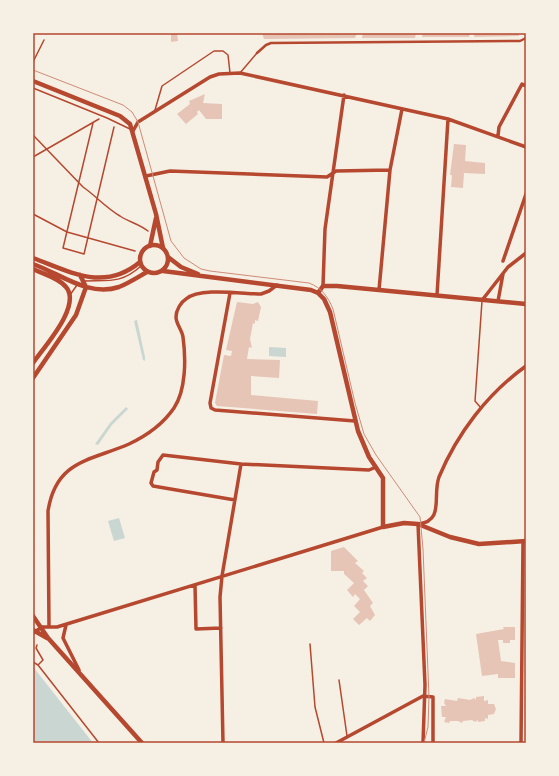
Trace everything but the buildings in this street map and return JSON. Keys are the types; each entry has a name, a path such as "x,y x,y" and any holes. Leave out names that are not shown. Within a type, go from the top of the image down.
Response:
{"main road":[{"path":"33,81 120,116 130,124 146,176 163,248 168,257 181,267 202,276"},
{"path":"150,246 156,214"},
{"path":"163,248 158,246 150,246 140,254 140,264 147,272 154,274 163,271 312,290 324,299 330,312 355,421 362,442 383,478 384,527 404,523 418,524 473,544 525,542"},
{"path":"163,271 167,265 168,257"},
{"path":"33,258 80,275 96,278 117,276 140,264"},
{"path":"33,264 78,284 94,289 118,287 147,272"},
{"path":"33,269 63,284 70,295 70,307 67,314 33,363"},
{"path":"33,378 76,315 86,287 84,280 80,275"},
{"path":"318,293 323,286 526,304"},
{"path":"33,616 42,627 48,638 142,743"},
{"path":"34,632 48,638"}],"street":[{"path":"258,53 266,45 271,44 520,41 526,38"},
{"path":"133,131 138,122 210,77 240,72 448,119 526,147"},
{"path":"498,136 499,127 522,84 526,86"},
{"path":"323,286 325,230 344,95"},
{"path":"379,290 390,170 402,109"},
{"path":"437,295 448,119"},
{"path":"146,176 170,172 327,177 336,171 390,170"},
{"path":"502,262 526,194"},
{"path":"483,299 503,273 525,254"},
{"path":"498,301 503,273"},
{"path":"49,627 48,511 51,494 60,480 79,462 129,444 153,430 173,409 182,392 184,348 183,336 176,317 181,304 186,298 202,293 261,294 269,292 277,285"},
{"path":"230,294 210,403 211,408 215,410 355,421"},
{"path":"423,743 425,685 418,524 431,520 435,515 436,484 458,440 481,408 497,391 526,366"},
{"path":"235,500 153,486 151,483 154,472 157,470 158,462 163,455 241,464 369,470 377,469"},
{"path":"223,743 221,628 222,576 241,464"},
{"path":"34,632 42,627 57,627 384,527"},
{"path":"521,743 525,542"},
{"path":"195,585 196,629 221,628"},
{"path":"66,624 63,638 83,678"},
{"path":"336,743 424,696 433,697 433,743"}],"lane":[{"path":"33,62 44,40"},
{"path":"154,112 162,86 214,51 222,51 228,55 230,73"},
{"path":"240,72 258,53"},
{"path":"33,88 107,118 133,131"},
{"path":"70,295 78,284 84,280 104,282 118,280 131,274 140,264"},
{"path":"481,408 474,401 483,299"},
{"path":"310,644 315,707 324,743"},
{"path":"339,680 347,736"}],"path":[{"path":"33,157 100,118"},
{"path":"93,123 63,248 84,254 98,201 114,126"},
{"path":"33,135 79,181 83,187 93,193 98,201 120,217 139,225 150,233"},
{"path":"33,214 67,232 135,251"},
{"path":"37,644 36,648 43,660 38,666"},
{"path":"33,662 38,666 99,743"}],"shaded area":[{"path":"137,320 145,361 143,360 134,321"},
{"path":"269,347 286,348 286,357 269,356"},
{"path":"126,407 128,409 112,425 98,445 95,444 110,423"},
{"path":"119,518 125,538 114,541 108,521"},
{"path":"33,667 34,668 93,743 33,743"}],"tram line":[{"path":"33,70 123,105 132,112 138,122 171,241 184,258 201,269 210,271 309,283 321,290 329,301 333,309 355,403 364,434 376,455 420,517 423,549 429,697 428,727 424,743"}]}
